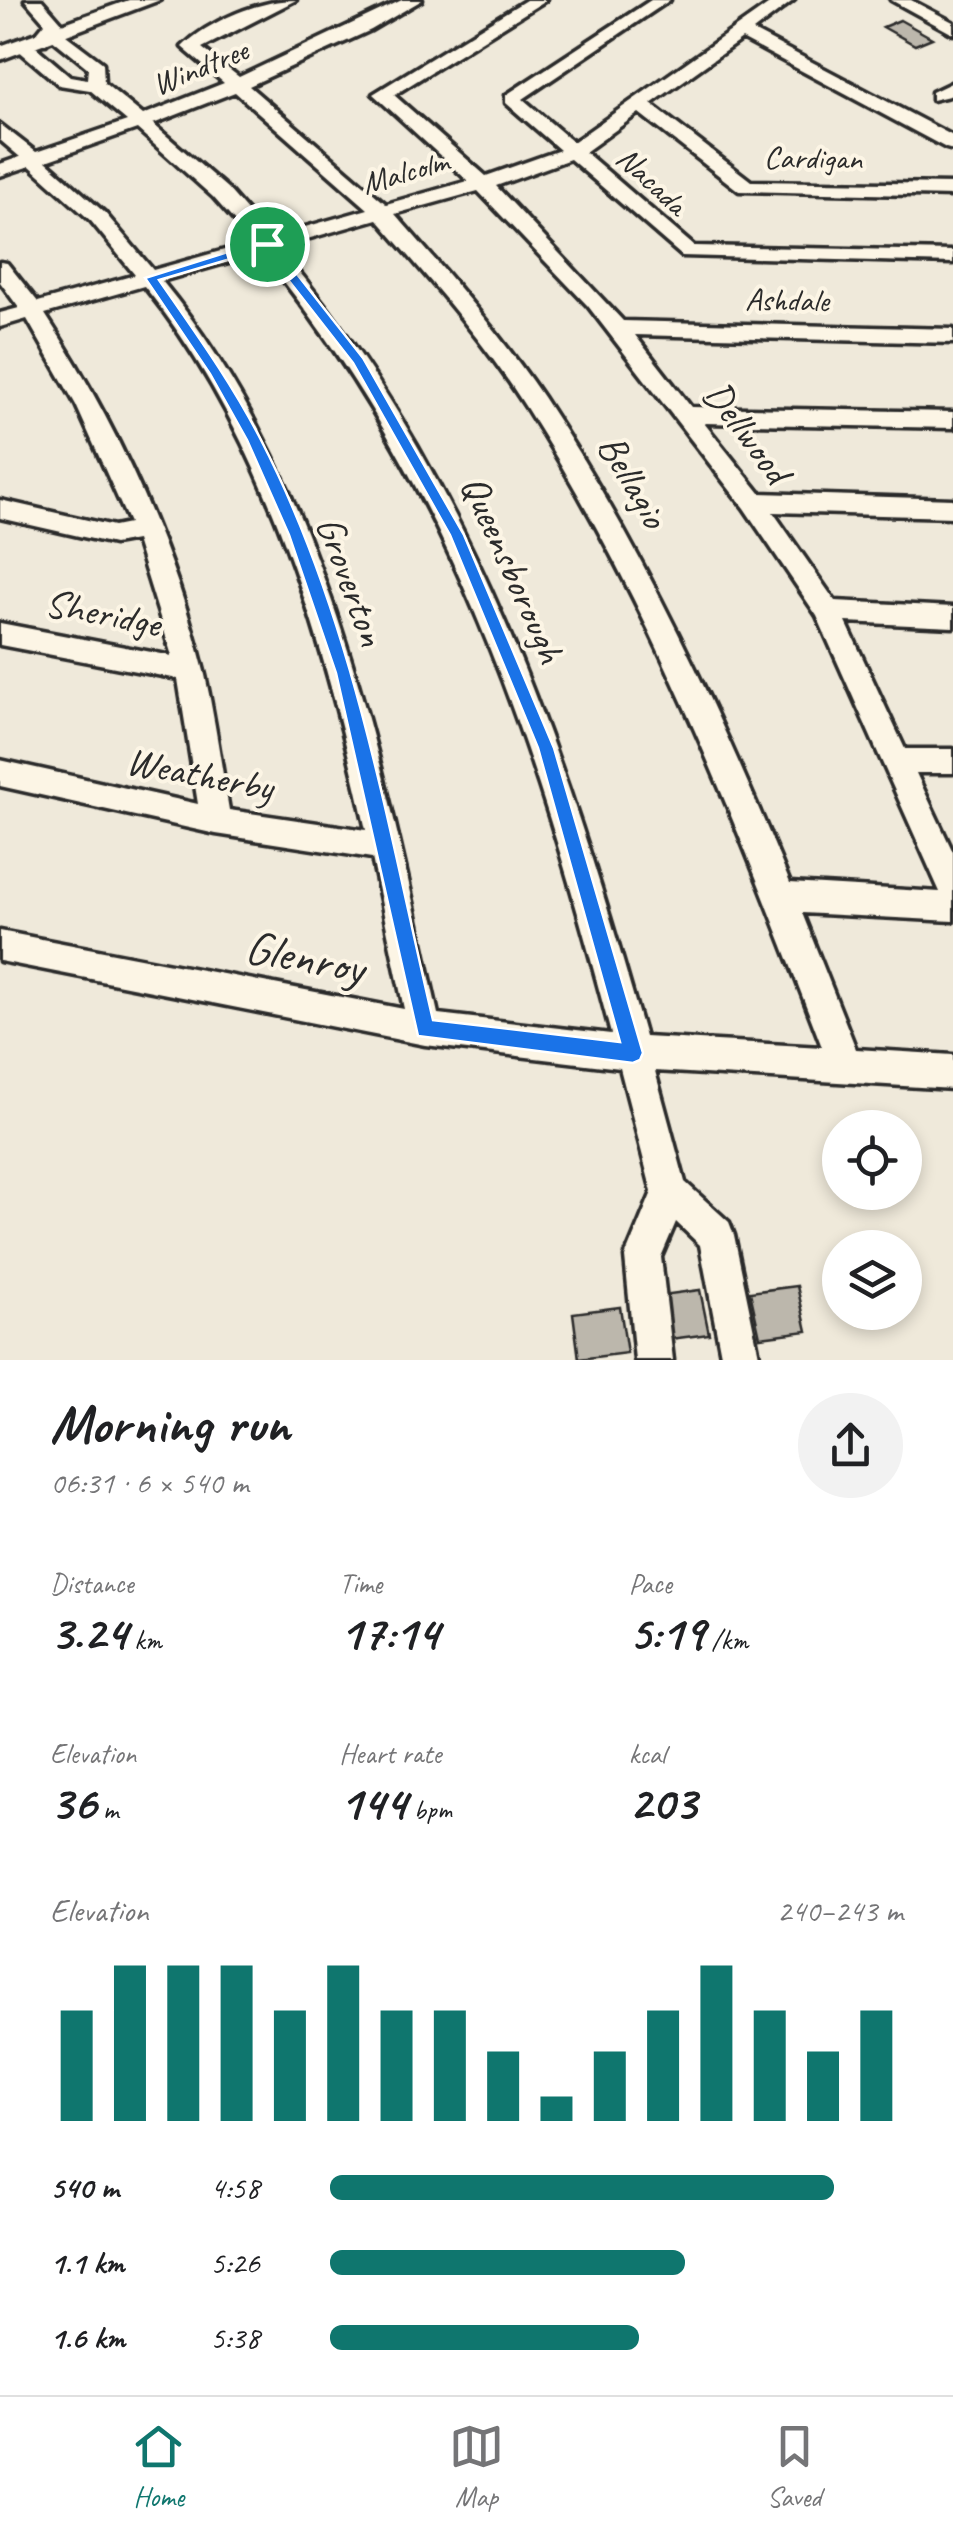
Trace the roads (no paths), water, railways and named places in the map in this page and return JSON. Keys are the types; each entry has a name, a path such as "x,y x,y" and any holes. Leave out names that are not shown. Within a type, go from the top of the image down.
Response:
{"street":[{"path":"33,0 54,23 40,39"},
{"path":"0,53 149,0"},
{"name":"Bellagio","path":"288,0 222,28 190,47 316,145 383,212 461,300 580,469 677,652 845,1064"},
{"name":"Windtree","path":"0,170 236,86 340,40 414,0"},
{"name":"Dellwood","path":"538,0 382,94 482,184 619,328 753,502 828,611 953,886"},
{"name":"Nacada","path":"662,0 512,98 689,252 953,257"},
{"name":"Malcolm","path":"0,320 482,184 574,150 786,0"},
{"path":"899,0 953,29"},
{"path":"742,32 953,144"},
{"path":"40,39 97,67 95,85 65,81 40,39"},
{"name":"Queensborough","path":"95,85 184,158 267,244 336,330 395,418 478,582 546,748 670,1192"},
{"name":"Cardigan","path":"641,105 746,187 953,190"},
{"name":"Groverton","path":"0,130 80,197 151,278 245,423 297,535 344,673 425,1029"},
{"path":"0,268 60,354 145,529 190,670 216,821"},
{"name":"Ashdale","path":"619,328 953,336"},
{"path":"687,414 953,420"},
{"path":"753,502 953,508"},
{"path":"0,509 114,535 145,529"},
{"path":"828,611 953,617"},
{"name":"Sheridge","path":"0,634 190,670"},
{"path":"897,760 953,761"},
{"name":"Weatherby","path":"0,773 216,821 386,846"},
{"path":"780,898 953,907"},
{"name":"Glenroy","path":"0,946 425,1029 633,1053 953,1072"},
{"path":"654,1360 643,1256 670,1192 716,1234 740,1360"}]}
